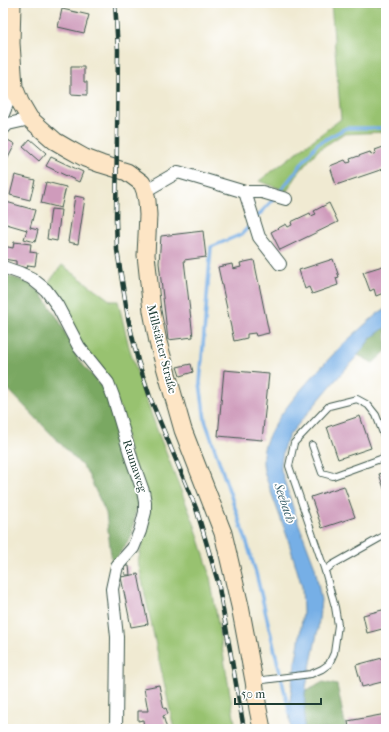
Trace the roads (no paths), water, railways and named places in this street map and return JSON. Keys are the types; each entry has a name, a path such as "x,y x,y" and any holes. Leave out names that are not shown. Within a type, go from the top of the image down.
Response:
{"street":[{"path":"12,3 7,28 11,43 14,87 20,102 30,119 54,141 90,160 127,172 142,183 145,191 178,172 245,192 262,192 286,199"},
{"path":"3,114 14,87"},
{"path":"3,129 8,124 30,119"},
{"name":"Millstätter Straße","path":"145,191 148,215 146,255 152,312 158,342 184,430 223,533 240,606 262,729"},
{"path":"245,192 259,237 280,264"},
{"name":"Raunaweg","path":"3,267 31,278 46,290 57,306 79,347 108,383 143,491 145,512 140,531 133,548 117,566 112,589 117,637 116,729"}],"lane":[{"path":"254,681 311,674 329,664 334,653 338,625 335,607 325,571 288,466 294,443 329,406 357,399 368,405 376,415 384,427 386,441"},
{"path":"312,445 322,473 333,476 383,458 386,454"},
{"path":"325,571 332,565 386,535"}],"water":[{"name":"Seebach","path":"386,308 386,327 371,338 290,434 284,446 281,470 295,514 315,567 321,600 318,629 305,692 304,729 291,729 289,711 303,612 302,587 287,536 265,475 263,467 263,454 266,442 274,426 300,390 346,342 372,318"}],"waterway":[{"path":"256,218 279,193 317,144 346,128 386,128"},
{"path":"252,223 242,234 211,247 200,383 205,420 256,573 290,714"}],"railway":[{"path":"115,3 118,50 117,250 128,318 138,361 151,400 196,508 218,582 244,729"}]}
